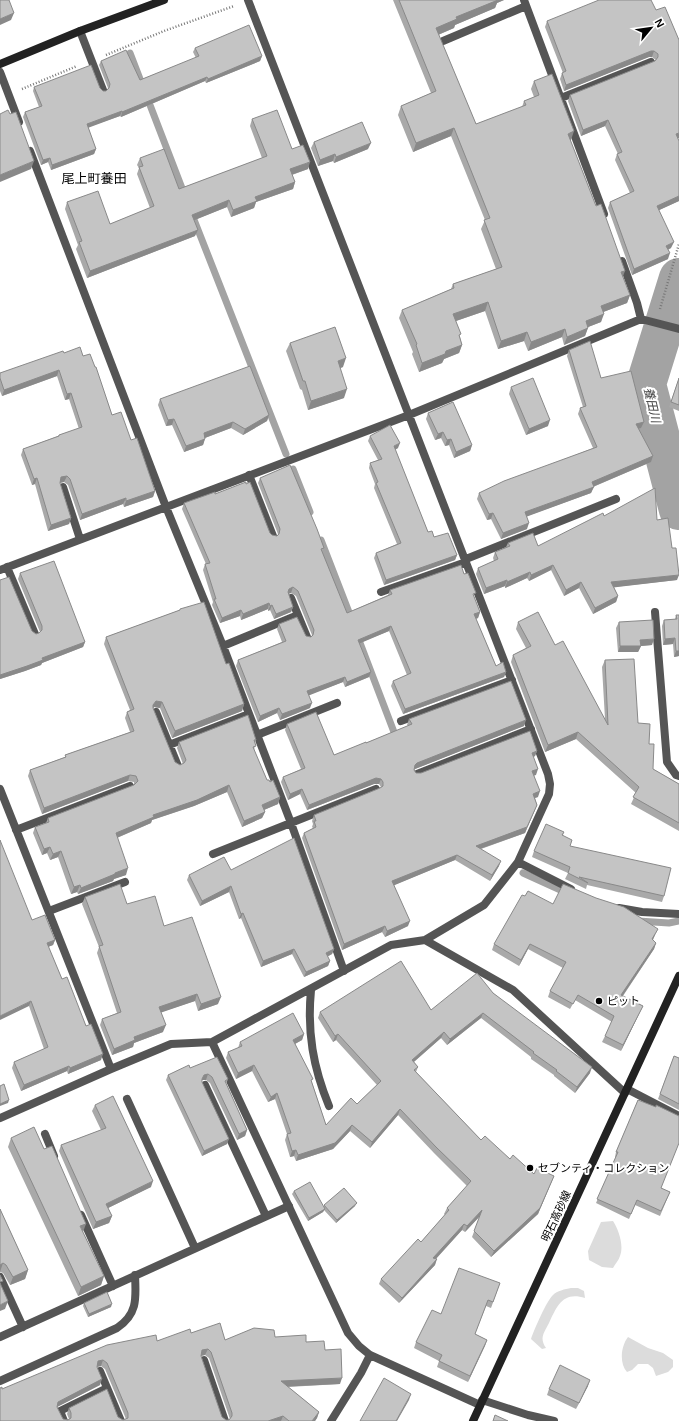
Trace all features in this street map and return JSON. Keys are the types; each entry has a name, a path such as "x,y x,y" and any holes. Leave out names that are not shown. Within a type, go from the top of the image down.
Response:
{"main road":[{"path":"0,64 80,31 164,0"},
{"name":"明石高砂線","path":"473,1421 679,976"}],"street":[{"path":"0,1118 171,1044 212,1042 391,945 425,940 484,905 518,862 548,794 550,784 548,774 531,729 248,0"},
{"path":"443,41 525,3 608,222"},
{"path":"80,31 103,90"},
{"path":"561,98 651,62"},
{"path":"0,72 23,132"},
{"path":"28,146 166,507 223,646 291,822 344,970"},
{"path":"618,252 642,319"},
{"path":"35,634 4,568 410,415 642,319 679,329"},
{"path":"249,475 273,536"},
{"path":"62,487 80,539"},
{"path":"381,592 466,561 616,499"},
{"path":"291,598 307,637"},
{"path":"655,612 667,762 676,775 679,776"},
{"path":"223,646 298,615"},
{"path":"401,720 512,680"},
{"path":"257,735 338,703"},
{"path":"156,712 178,766"},
{"path":"169,745 249,714"},
{"path":"417,774 531,729"},
{"path":"16,830 130,786"},
{"path":"0,789 111,1069"},
{"path":"214,854 376,789"},
{"path":"518,862 580,893"},
{"path":"49,911 125,882"},
{"path":"610,905 642,912 679,914"},
{"path":"425,940 513,990 626,1091 679,1116"},
{"path":"310,990 310,1041 317,1074 329,1106"},
{"path":"212,1042 348,1333 359,1346 370,1355 481,1403 554,1421"},
{"path":"205,1085 266,1216"},
{"path":"127,1099 195,1248"},
{"path":"45,1134 58,1163"},
{"path":"77,1206 113,1286"},
{"path":"0,1337 289,1206"},
{"path":"0,1381 126,1323 136,1302 135,1276"},
{"path":"0,1277 23,1327"},
{"path":"331,1421 361,1373 370,1355"},
{"path":"204,1360 225,1421"},
{"path":"100,1371 120,1421"},
{"path":"64,1421 60,1412 107,1388"}],"path":[{"path":"9,95 164,31 248,0"},
{"path":"655,323 679,244"}],"shaded area":[{"path":"613,1221 620,1238 621,1252 619,1259 613,1268 602,1267 589,1260 588,1251 601,1222"},
{"path":"578,1288 584,1291 585,1298 577,1296 566,1298 558,1306 544,1333 543,1341 546,1348 542,1349 531,1339 547,1303 553,1295 559,1291"},
{"path":"628,1337 648,1348 663,1353 673,1360 673,1367 668,1372 656,1376 653,1368 648,1364 638,1364 632,1370 627,1372 623,1364 622,1350"}],"building":[{"path":"0,0 9,0 14,13 0,19"},
{"path":"399,0 498,0 456,17 457,19 436,28 476,124 526,105 524,101 539,95 534,81 552,74 574,131 568,134 596,206 601,204 625,271 621,272 630,295 601,306 604,314 586,321 588,328 567,337 565,329 531,342 527,332 501,341 488,302 453,314 461,334 459,335 462,345 446,351 445,354 422,363 416,345 417,344 402,310 454,288 453,284 502,267 484,220 490,218 454,128 416,143 401,106 436,91"},
{"path":"599,0 651,0 656,10 665,7 679,40 679,133 676,134 679,141 679,196 657,206 674,242 666,246 670,253 634,269 610,202 634,191 617,154 622,152 608,120 583,130 570,95 655,61 658,54 651,51 566,85 562,73 566,71 547,21"},
{"path":"249,25 262,56 208,79 207,77 122,112 87,124 96,149 52,165 50,158 43,160 25,112 42,106 34,87 91,65 100,88 103,91 106,91 110,84 101,61 126,50 140,80 199,56 195,48"},
{"path":"8,110 10,114 16,112 34,161 0,175 0,114"},
{"path":"277,110 292,149 303,145 310,162 290,169 295,182 255,197 257,201 233,210 229,200 192,215 198,230 90,271 79,242 82,241 67,202 98,191 110,224 154,206 139,167 143,166 140,158 164,149 179,189 267,156 252,119"},
{"path":"362,122 371,143 336,157 335,154 320,160 314,142"},
{"path":"335,327 346,358 338,361 347,389 311,401 290,343"},
{"path":"590,341 601,378 631,371 644,422 636,424 653,456 592,482 594,487 525,512 529,523 503,533 493,513 489,514 479,493 504,481 597,447 580,408 586,406 569,350"},
{"path":"80,347 83,356 90,354 96,367 112,415 121,412 131,440 137,438 155,491 126,501 126,498 82,514 70,479 67,476 61,477 60,483 71,518 51,525 37,478 34,479 23,449 82,427 71,393 67,394 59,370 4,390 0,373 63,351 64,353"},
{"path":"250,366 269,415 245,429 233,422 204,433 205,439 186,446 174,419 168,420 160,399"},
{"path":"533,378 550,420 529,429 511,387"},
{"path":"679,378 679,405 671,402"},
{"path":"453,402 472,445 456,452 451,439 447,440 443,432 438,434 428,413"},
{"path":"390,425 400,443 394,446 428,532 432,531 434,537 448,533 457,555 386,580 376,553 401,543 376,483 378,482 370,463 382,459 370,436"},
{"path":"290,465 317,529 324,548 321,549 347,613 392,594 390,590 461,565 464,574 468,573 476,593 473,594 480,612 474,614 496,666 503,662 506,672 405,709 393,681 411,673 391,626 358,640 371,672 347,682 345,677 307,691 312,703 282,714 279,708 260,716 238,660 286,641 279,624 297,617 306,636 311,637 314,630 298,591 293,587 289,589 288,592 293,607 276,614 272,605 270,606 269,603 243,614 241,610 222,618 214,599 216,599 205,564 210,563 184,503 215,492 215,494 246,482 246,484 250,482 270,533 277,536 280,529 260,478"},
{"path":"655,488 657,520 668,518 672,548 676,548 679,575 611,582 618,596 595,608 581,582 566,590 553,565 531,575 530,572 507,582 507,580 486,588 478,568 498,559 495,552 510,546 508,543 533,533 538,546 603,513 604,516"},
{"path":"54,561 85,642 42,658 43,660 0,675 0,580 9,577 32,631 36,634 39,633 42,630 42,626 20,573"},
{"path":"204,602 226,664 229,663 244,704 175,731 162,702 156,701 153,708 175,762 180,765 186,760 179,742 248,715 256,740 254,740 256,746 253,747 267,780 270,782 273,780 280,797 262,805 265,812 244,821 229,785 197,800 153,815 154,817 116,833 128,868 81,888 80,885 74,887 61,851 53,854 50,847 44,849 35,827 49,822 48,818 134,785 138,781 136,776 130,775 44,808 30,770 66,757 65,755 134,731 127,712 134,709 106,637 180,609"},
{"path":"538,612 555,645 563,641 608,725 605,660 634,659 638,723 650,724 649,744 654,744 653,769 679,784 679,823 633,797 639,787 578,732 548,745 513,655 531,646 518,622"},
{"path":"676,615 679,615 679,651 676,651 675,638 665,639 664,620 677,619"},
{"path":"653,620 654,639 640,640 641,646 620,646 619,622"},
{"path":"511,681 526,720 417,763 414,770 416,773 421,773 530,731 537,751 532,753 538,769 532,771 540,791 533,794 537,805 527,827 476,846 501,861 492,875 457,855 392,881 410,921 387,931 385,926 344,944 304,833 316,827 314,815 380,788 383,786 383,782 381,779 376,778 309,805 302,789 290,794 283,777 305,768 287,724 316,712 334,755 412,724 409,719"},
{"path":"546,824 564,832 562,835 572,840 570,846 671,868 664,896 579,877 588,883 568,873 570,867 534,851"},
{"path":"294,838 334,949 326,953 330,961 306,972 294,949 263,961 243,913 241,914 231,886 202,901 189,875 224,857 231,870"},
{"path":"0,840 32,920 45,915 55,940 47,943 62,979 67,977 86,1026 91,1024 103,1054 70,1068 69,1066 24,1085 14,1062 48,1047 31,1001 0,1016"},
{"path":"120,884 127,904 155,896 164,926 192,917 221,997 201,1004 197,994 159,1007 166,1025 134,1037 135,1040 114,1049 102,1019 121,1012 99,946 103,945 85,897"},
{"path":"563,884 596,898 624,907 658,929 652,939 656,943 621,995 643,1006 623,1045 605,1036 614,1016 578,995 573,1004 550,991 566,962 530,944 521,960 494,944 522,895 525,896 528,891 553,904"},
{"path":"401,961 431,1010 477,973 493,993 592,1067 577,1087 483,1013 450,1039 444,1032 412,1060 418,1067 414,1070 481,1140 485,1136 510,1159 513,1155 534,1174 537,1168 554,1176 540,1208 494,1251 474,1231 482,1210 467,1226 464,1224 433,1258 437,1259 402,1298 381,1279 418,1239 421,1242 449,1210 447,1208 471,1181 400,1109 372,1142 352,1125 335,1143 298,1155 296,1150 292,1151 287,1134 291,1133 277,1093 271,1097 254,1065 238,1073 228,1052 242,1046 240,1042 293,1013 304,1034 293,1040 313,1079 311,1080 326,1125 351,1098 357,1104 381,1081 338,1034 335,1036 320,1012"},
{"path":"674,1056 679,1058 679,1104 660,1094"},
{"path":"217,1057 228,1079 225,1081 247,1130 239,1134 212,1077 208,1074 204,1075 202,1082 229,1139 204,1151 168,1075 189,1065 190,1068"},
{"path":"4,1084 9,1100 0,1104 0,1086"},
{"path":"113,1096 153,1181 106,1204 112,1216 96,1222 61,1145 106,1128 95,1105"},
{"path":"638,1100 656,1107 656,1105 679,1116 679,1143 661,1188 670,1192 661,1211 637,1200 631,1214 597,1199 618,1152 616,1152"},
{"path":"34,1127 44,1149 52,1146 86,1224 80,1226 104,1276 81,1287 11,1138"},
{"path":"310,1182 325,1209 309,1218 294,1191"},
{"path":"344,1188 357,1203 337,1220 324,1205"},
{"path":"0,1209 28,1270 13,1277 6,1265 3,1263 0,1265"},
{"path":"459,1268 500,1283 493,1302 488,1300 475,1334 487,1340 470,1376 439,1361 442,1355 416,1342 432,1310 441,1314"},
{"path":"0,1275 3,1281 0,1282"},
{"path":"0,1283 8,1301 0,1305"},
{"path":"107,1292 112,1304 89,1314 84,1303"},
{"path":"220,1323 225,1340 254,1328 274,1330 275,1337 306,1335 306,1342 324,1341 325,1350 341,1349 342,1378 281,1381 319,1412 312,1421 289,1421 283,1416 268,1421 0,1421 0,1388 2,1387 2,1389 107,1345 156,1335 157,1341 190,1329 191,1333","holes":["208,1349 211,1352 232,1413 229,1420 222,1417 201,1356 202,1350","103,1360 107,1363 128,1413 128,1418 123,1420 118,1417 107,1389 69,1408 71,1418 68,1420 63,1419 57,1407 58,1402 102,1379 97,1367 98,1361"]},
{"path":"560,1365 590,1380 579,1403 549,1389"},
{"path":"384,1378 411,1394 396,1421 360,1421"},
{"path":"495,1415 508,1421 493,1421"}],"waterway":[{"path":"130,53 185,196"},
{"path":"191,212 286,454"},
{"name":"養田川","path":"679,278 646,384 679,510"},
{"path":"293,469 310,512"},
{"path":"321,540 352,620"},
{"path":"357,635 397,740"},
{"path":"523,873 567,893"},
{"path":"638,921 669,923 679,921"}],"place":[{"name":"ピット","path":"599,1001"},
{"name":"セブンティ・コレクション","path":"530,1168"}],"district":[{"name":"尾上町養田","path":"94,178"}]}
